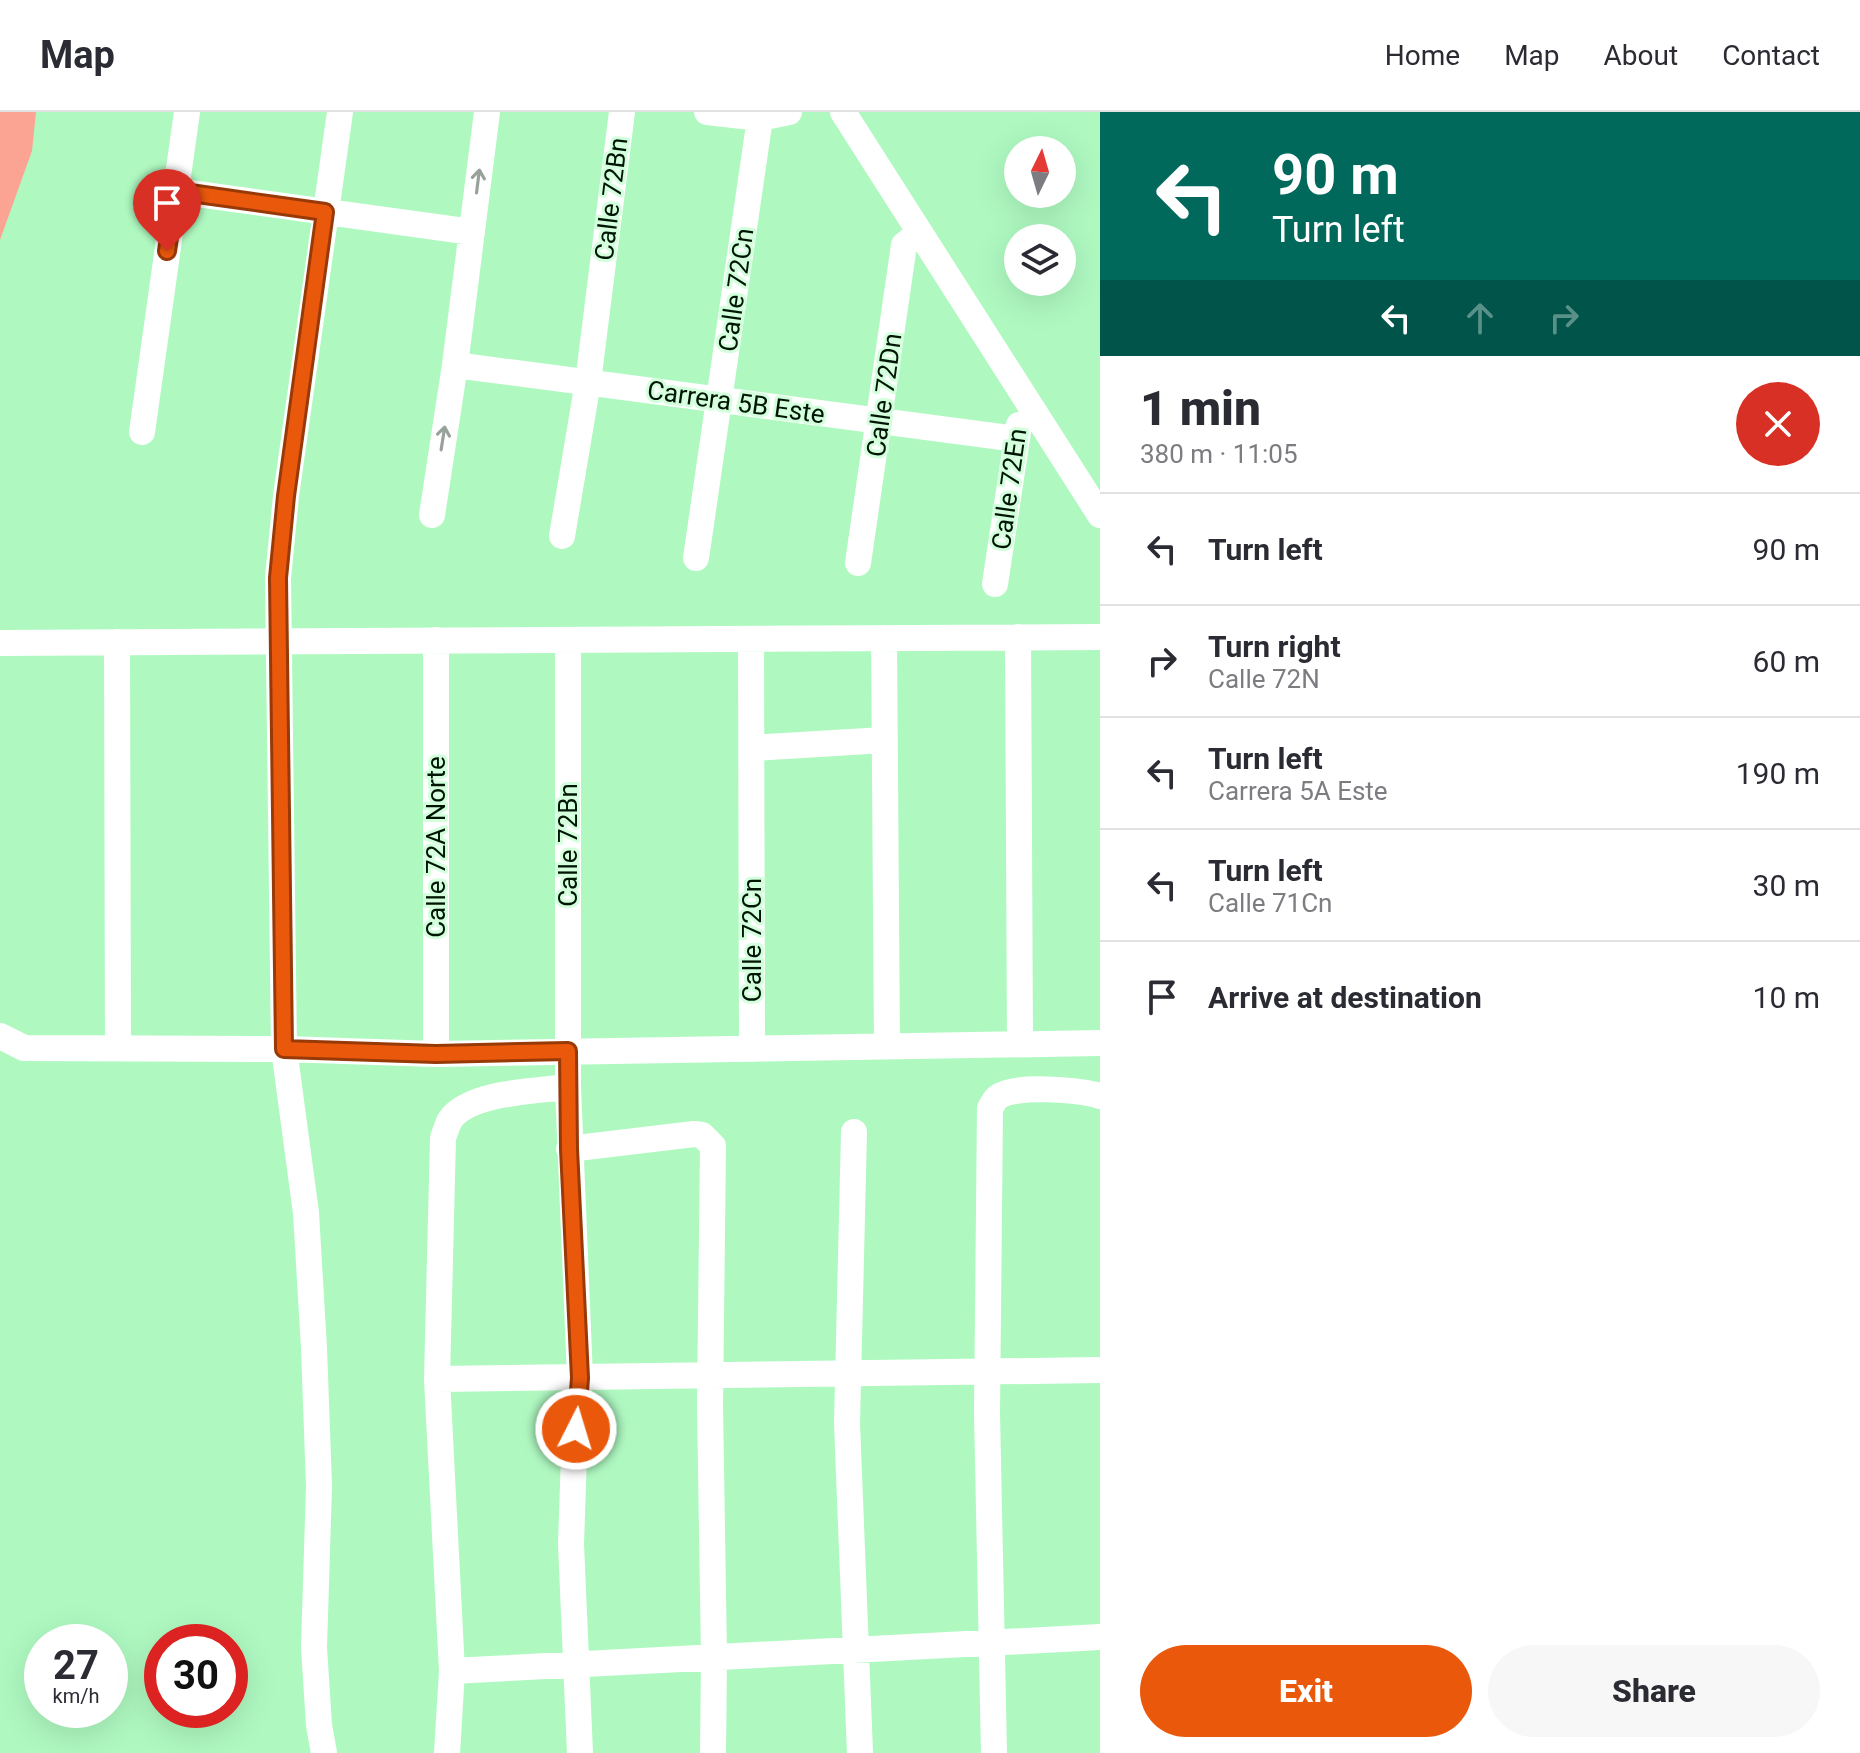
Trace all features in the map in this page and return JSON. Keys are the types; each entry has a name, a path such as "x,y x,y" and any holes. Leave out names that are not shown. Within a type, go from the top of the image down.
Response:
{"street":[{"path":"142,432 187,112"},
{"path":"324,1753 314,1648 319,1486 314,1333 306,1213 284,1049 278,578 286,496 340,112"},
{"path":"432,515 455,365 487,112"},
{"name":"Calle 72Bn","path":"562,536 588,382 622,112"},
{"path":"707,112 760,118 789,112"},
{"path":"843,112 1100,515"},
{"name":"Calle 72Cn","path":"696,558 760,118"},
{"path":"176,191 472,232"},
{"name":"Calle 72Dn","path":"858,563 881,421 904,245 919,233"},
{"name":"Carrera 5B Este","path":"455,365 1017,439"},
{"name":"Calle 72En","path":"995,584 1023,394"},
{"path":"1018,637 1020,1044"},
{"path":"0,643 1100,637"},
{"path":"884,638 887,1046"},
{"name":"Calle 72Cn","path":"751,639 752,1049"},
{"name":"Calle 72A Norte","path":"436,640 436,1054"},
{"name":"Calle 72Bn","path":"568,640 569,1149 580,1378 571,1544 580,1753"},
{"path":"117,642 118,1047"},
{"path":"752,748 884,740"},
{"path":"0,1036 24,1048 284,1049 436,1054 1100,1043"},
{"path":"447,1753 452,1671 437,1379 443,1138 450,1120 464,1108 500,1095 568,1087"},
{"path":"994,1753 987,1371 990,1108 998,1096 1018,1091 1083,1091 1100,1096"},
{"path":"854,1132 847,1423 860,1753"},
{"path":"569,1149 694,1134 709,1139 713,1146 710,1376 713,1753"},
{"path":"437,1379 1100,1370"},
{"path":"452,1671 1100,1637"}],"shaded area":[{"path":"0,112 36,112 32,151 0,240"}],"route":[{"path":"167,251 176,191 325,212 286,496 278,578 284,1049 436,1054 568,1051 569,1149 580,1378 576,1429"}]}
